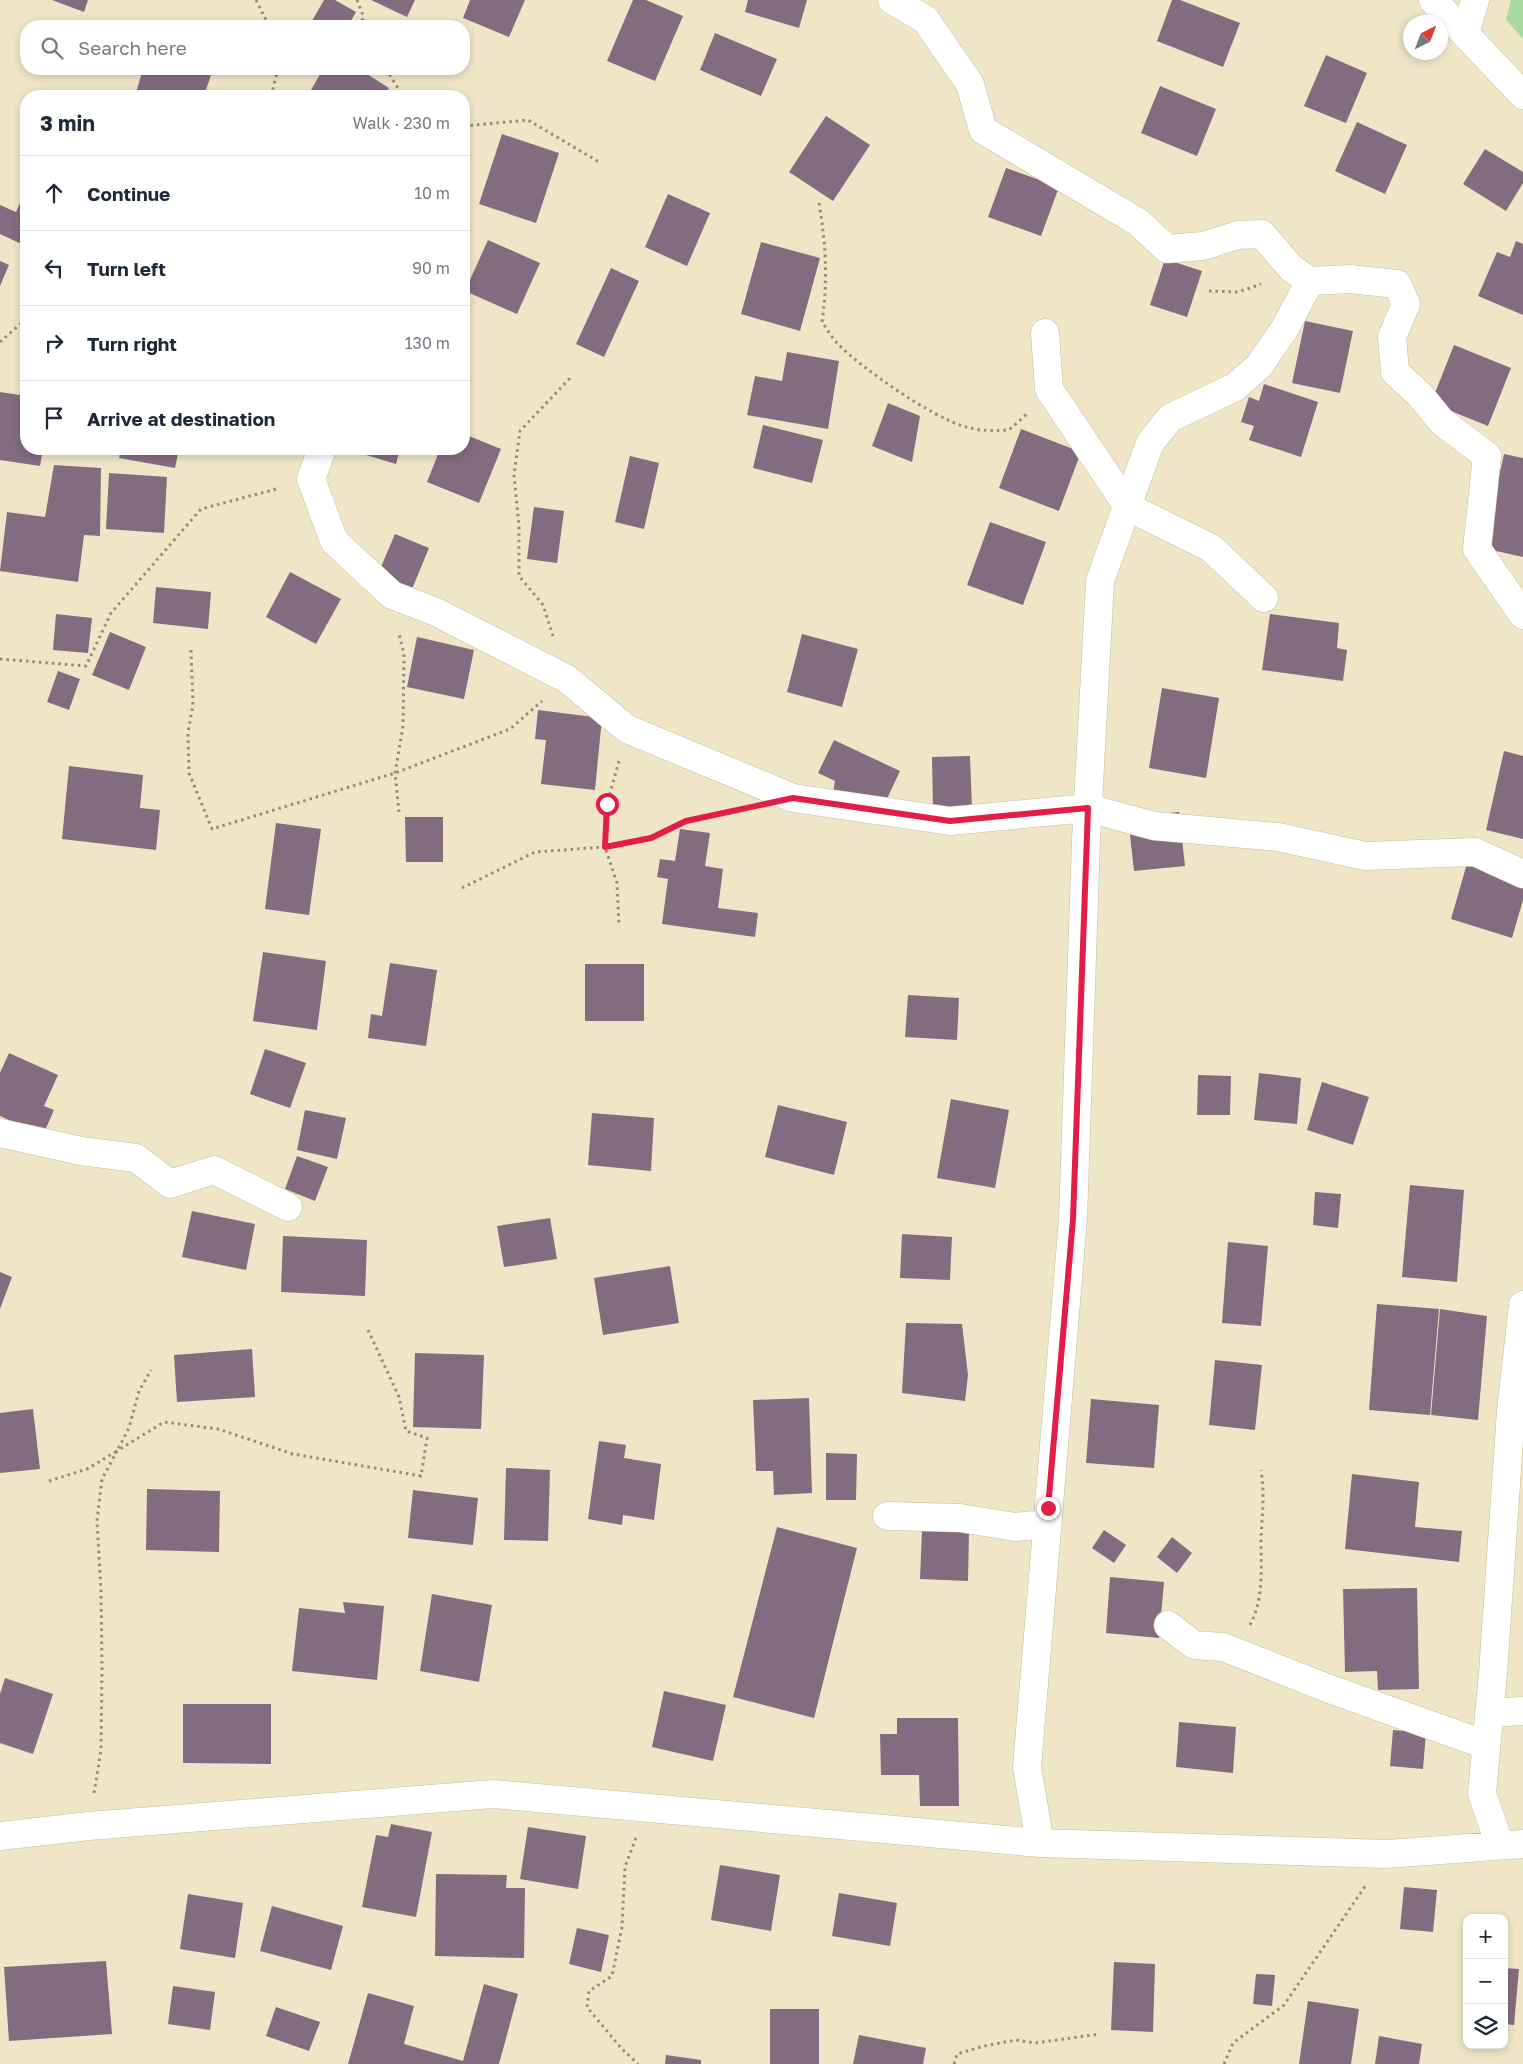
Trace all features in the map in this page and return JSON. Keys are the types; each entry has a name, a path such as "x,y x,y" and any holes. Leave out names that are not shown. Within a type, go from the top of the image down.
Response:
{"street":[{"path":"892,0 924,19 970,84 983,130 1138,222 1167,249 1203,246 1238,235 1262,234 1300,275 1397,284 1406,304 1392,337 1395,372 1420,395 1442,420 1487,456 1477,549 1523,616"},
{"path":"1434,0 1523,95"},
{"path":"1465,34 1475,0"},
{"path":"1040,1843 1027,1766 1073,1219 1088,808 1100,581 1150,443 1170,418 1235,387 1259,366 1285,328 1300,275"},
{"path":"1045,332 1050,389 1128,507 1211,548 1264,598"},
{"path":"320,455 311,479 334,540 392,595 436,612 567,679 627,729 793,798 950,821 1088,808 1154,826 1278,838 1365,856 1474,852 1523,874"},
{"path":"0,1133 81,1151 136,1158 170,1184 214,1170 288,1207"},
{"path":"0,1836 90,1826 493,1794 1040,1843 1388,1854 1512,1845 1482,1794 1510,1411 1523,1305"},
{"path":"887,1516 960,1518 1015,1527 1047,1524"},
{"path":"1168,1625 1194,1645 1223,1647 1327,1688 1486,1745"},
{"path":"1489,1713 1523,1711"}],"path":[{"path":"256,0 266,20"},
{"path":"357,0 362,20"},
{"path":"273,90 276,75"},
{"path":"390,75 399,90"},
{"path":"470,125 528,120 599,162"},
{"path":"819,203 826,242 827,282 822,322 838,343 867,368 931,410 962,426 988,431 1009,430 1050,389"},
{"path":"1209,291 1238,292 1263,283 1300,275"},
{"path":"0,342 20,324"},
{"path":"191,650 193,705 188,732 188,773 212,829 395,773 510,729 567,679 543,605 519,576 519,526 514,475 520,431 572,376"},
{"path":"0,659 86,666 111,613 201,509 311,479"},
{"path":"392,595 404,655 402,726 395,773 399,812"},
{"path":"619,926 617,882 605,847 607,804 627,729"},
{"path":"462,888 535,852 605,847 651,838 686,821 745,808"},
{"path":"49,1481 87,1469 164,1422 218,1429 293,1454 421,1476 426,1438 406,1431 398,1397 368,1330"},
{"path":"90,1826 101,1750 101,1592 97,1521 102,1479 129,1428 139,1391 151,1370"},
{"path":"1238,1653 1260,1596 1265,1495 1261,1470"},
{"path":"638,2064 621,2048 586,2007 589,1991 612,1976 622,1927 626,1867 638,1832 643,1808"},
{"path":"1224,2064 1233,2043 1284,2005 1388,1854"},
{"path":"954,2064 957,2054 984,2046 1016,2040 1035,2043 1100,2034"}],"green space":[{"path":"1511,0 1523,0 1523,39 1506,20"}],"building":[{"path":"52,0 88,0 84,12"},
{"path":"324,0 335,0 356,12 351,20 312,20"},
{"path":"371,0 415,0 407,17"},
{"path":"470,0 525,0 509,37 463,18"},
{"path":"633,0 646,0 683,16 655,81 607,61"},
{"path":"748,0 807,0 799,28 745,12"},
{"path":"1172,0 1180,0 1240,23 1223,67 1157,41"},
{"path":"715,33 777,59 761,96 700,70"},
{"path":"1326,55 1367,73 1346,123 1304,106"},
{"path":"141,75 211,75 206,90 137,90"},
{"path":"320,75 368,75 389,88 388,90 311,90"},
{"path":"1160,86 1216,109 1197,156 1141,133"},
{"path":"826,116 870,145 833,201 789,172"},
{"path":"1357,122 1407,145 1385,194 1335,171"},
{"path":"502,134 559,153 536,223 479,204"},
{"path":"1485,149 1523,172 1523,183 1506,211 1463,184"},
{"path":"1006,168 1059,187 1041,236 988,217"},
{"path":"668,194 710,213 687,266 645,247"},
{"path":"20,203 20,243 0,234 0,205 16,212"},
{"path":"488,240 540,263 517,314 470,293 470,280"},
{"path":"1516,241 1523,244 1523,315 1478,296 1497,252 1510,257"},
{"path":"761,242 820,258 800,331 741,314"},
{"path":"1165,259 1202,271 1187,317 1150,305"},
{"path":"0,261 9,265 0,286"},
{"path":"611,268 639,281 604,357 576,344"},
{"path":"1305,321 1353,331 1340,393 1292,383"},
{"path":"1454,345 1511,368 1488,426 1431,403"},
{"path":"787,352 839,361 828,429 747,415 755,376 782,381"},
{"path":"1264,384 1318,402 1301,457 1249,440 1254,426 1241,422 1249,397 1259,401"},
{"path":"0,392 20,395 20,455 42,455 40,466 0,460"},
{"path":"888,403 920,416 912,462 872,446"},
{"path":"763,425 823,440 812,483 753,468"},
{"path":"1021,429 1081,452 1059,511 999,488"},
{"path":"470,436 501,449 479,503 427,482 438,455 470,455"},
{"path":"1504,454 1523,458 1523,557 1483,548"},
{"path":"120,455 178,455 175,468 119,458"},
{"path":"366,455 398,455 396,464"},
{"path":"630,456 659,463 644,529 615,522"},
{"path":"54,465 101,468 100,536 84,535 78,582 0,571 7,512 45,517"},
{"path":"109,473 167,477 164,533 106,529"},
{"path":"534,507 564,511 557,563 527,559"},
{"path":"990,522 1046,542 1023,605 967,585"},
{"path":"395,534 429,548 412,589 378,574"},
{"path":"290,572 341,599 316,644 266,617"},
{"path":"156,587 211,592 208,629 153,623"},
{"path":"56,614 92,618 88,653 53,650"},
{"path":"1270,614 1339,623 1337,648 1347,650 1343,681 1262,670"},
{"path":"110,632 146,647 129,690 92,675"},
{"path":"802,634 858,649 842,707 787,692"},
{"path":"417,637 474,650 464,699 407,687"},
{"path":"58,671 80,679 69,710 47,702"},
{"path":"1162,688 1219,698 1206,778 1149,768"},
{"path":"538,710 602,718 595,790 541,784 546,740 535,739"},
{"path":"834,740 900,771 886,801 833,793 835,781 818,773"},
{"path":"1504,751 1523,756 1523,839 1486,830"},
{"path":"970,756 972,808 933,810 932,757"},
{"path":"69,766 143,775 140,808 160,810 156,850 62,839"},
{"path":"1179,812 1185,866 1134,871 1128,817"},
{"path":"405,817 443,817 443,862 406,862"},
{"path":"276,823 321,829 309,915 265,909"},
{"path":"680,829 710,833 705,866 723,869 718,908 758,913 755,937 662,924 668,879 657,877 660,859 675,861"},
{"path":"1468,860 1523,877 1523,900 1512,938 1451,919"},
{"path":"263,952 326,961 317,1030 253,1021"},
{"path":"390,963 437,970 426,1046 368,1038 371,1014 382,1016"},
{"path":"585,964 644,964 644,1021 585,1021"},
{"path":"908,995 959,998 957,1040 905,1037"},
{"path":"265,1049 306,1063 290,1108 250,1094"},
{"path":"9,1053 58,1075 44,1106 54,1110 43,1135 0,1116 0,1073"},
{"path":"1259,1073 1301,1078 1297,1124 1254,1120"},
{"path":"1198,1075 1231,1076 1230,1115 1197,1115"},
{"path":"1322,1082 1369,1097 1353,1145 1307,1130"},
{"path":"951,1099 1009,1110 995,1188 937,1178"},
{"path":"778,1105 847,1122 834,1175 765,1157"},
{"path":"305,1110 346,1118 337,1159 297,1150"},
{"path":"592,1113 654,1118 651,1171 588,1165"},
{"path":"297,1156 328,1167 315,1201 285,1189"},
{"path":"1410,1185 1464,1190 1457,1282 1402,1277"},
{"path":"1315,1192 1341,1194 1338,1228 1313,1225"},
{"path":"192,1211 255,1224 246,1270 182,1257"},
{"path":"550,1218 557,1259 504,1267 497,1226"},
{"path":"902,1234 952,1237 950,1280 900,1278"},
{"path":"283,1236 367,1240 365,1296 281,1292"},
{"path":"1228,1242 1268,1246 1261,1326 1222,1323"},
{"path":"670,1266 679,1323 603,1335 594,1278"},
{"path":"0,1272 12,1277 0,1309"},
{"path":"1377,1304 1439,1309 1430,1415 1369,1410"},
{"path":"1440,1309 1487,1316 1478,1420 1431,1415"},
{"path":"906,1323 962,1324 968,1375 965,1401 902,1393"},
{"path":"252,1349 255,1397 177,1402 174,1355"},
{"path":"415,1353 484,1355 481,1429 413,1427"},
{"path":"1215,1360 1262,1365 1255,1430 1209,1425"},
{"path":"809,1398 812,1493 774,1495 773,1471 756,1471 753,1400"},
{"path":"1091,1399 1159,1405 1154,1468 1086,1463"},
{"path":"33,1409 40,1469 0,1473 0,1413"},
{"path":"599,1441 626,1445 624,1458 661,1464 654,1520 623,1515 622,1525 588,1519"},
{"path":"826,1453 857,1454 856,1500 826,1500"},
{"path":"506,1468 550,1470 548,1541 504,1540"},
{"path":"1352,1474 1419,1482 1415,1527 1462,1531 1459,1562 1345,1549"},
{"path":"147,1489 220,1491 219,1552 146,1550"},
{"path":"413,1490 478,1498 473,1545 408,1538"},
{"path":"777,1527 857,1548 814,1718 733,1697"},
{"path":"922,1530 969,1532 968,1581 920,1579"},
{"path":"1104,1530 1126,1545 1114,1563 1092,1548"},
{"path":"1172,1537 1192,1553 1177,1573 1157,1557"},
{"path":"1110,1577 1164,1582 1159,1638 1106,1633"},
{"path":"1417,1588 1419,1689 1378,1690 1377,1671 1345,1672 1343,1589"},
{"path":"432,1594 492,1605 479,1682 420,1671"},
{"path":"343,1602 384,1606 377,1680 292,1671 299,1608 345,1613"},
{"path":"5,1678 53,1694 33,1754 0,1743 0,1694"},
{"path":"664,1691 726,1705 713,1761 652,1747"},
{"path":"183,1704 271,1704 271,1764 183,1763"},
{"path":"897,1718 958,1718 959,1806 920,1806 919,1775 881,1775 880,1734 897,1734"},
{"path":"1179,1722 1236,1727 1233,1773 1176,1767"},
{"path":"1393,1730 1426,1733 1423,1769 1390,1766"},
{"path":"391,1824 432,1832 416,1917 362,1907 376,1835 388,1837"},
{"path":"528,1827 586,1836 578,1889 520,1879"},
{"path":"720,1865 780,1875 771,1931 711,1920"},
{"path":"436,1874 507,1875 506,1888 525,1888 524,1958 435,1956"},
{"path":"1404,1887 1437,1890 1433,1932 1400,1929"},
{"path":"839,1893 897,1903 890,1946 832,1936"},
{"path":"188,1894 243,1903 235,1958 180,1949"},
{"path":"272,1906 343,1926 331,1970 260,1951"},
{"path":"577,1928 609,1935 601,1972 569,1964"},
{"path":"106,1961 112,2034 9,2041 4,1967"},
{"path":"1114,1962 1155,1964 1153,2032 1111,2030"},
{"path":"1508,1968 1519,1969 1514,2025 1508,2024"},
{"path":"1256,1974 1275,1975 1272,2006 1253,2004"},
{"path":"484,1984 518,1994 499,2064 348,2064 368,1993 414,2006 404,2044 463,2061"},
{"path":"173,1986 215,1992 210,2030 168,2024"},
{"path":"1308,2001 1359,2009 1351,2064 1299,2064"},
{"path":"276,2007 320,2022 309,2051 266,2036"},
{"path":"770,2009 819,2009 819,2064 770,2064"},
{"path":"859,2035 926,2048 923,2064 853,2064"},
{"path":"1379,2036 1422,2044 1419,2064 1375,2064"},
{"path":"666,2055 701,2060 701,2064 665,2064"}],"route":[{"path":"607,804 605,847 651,838 686,821 793,798 950,821 1088,808 1073,1219 1048,1508"}]}
